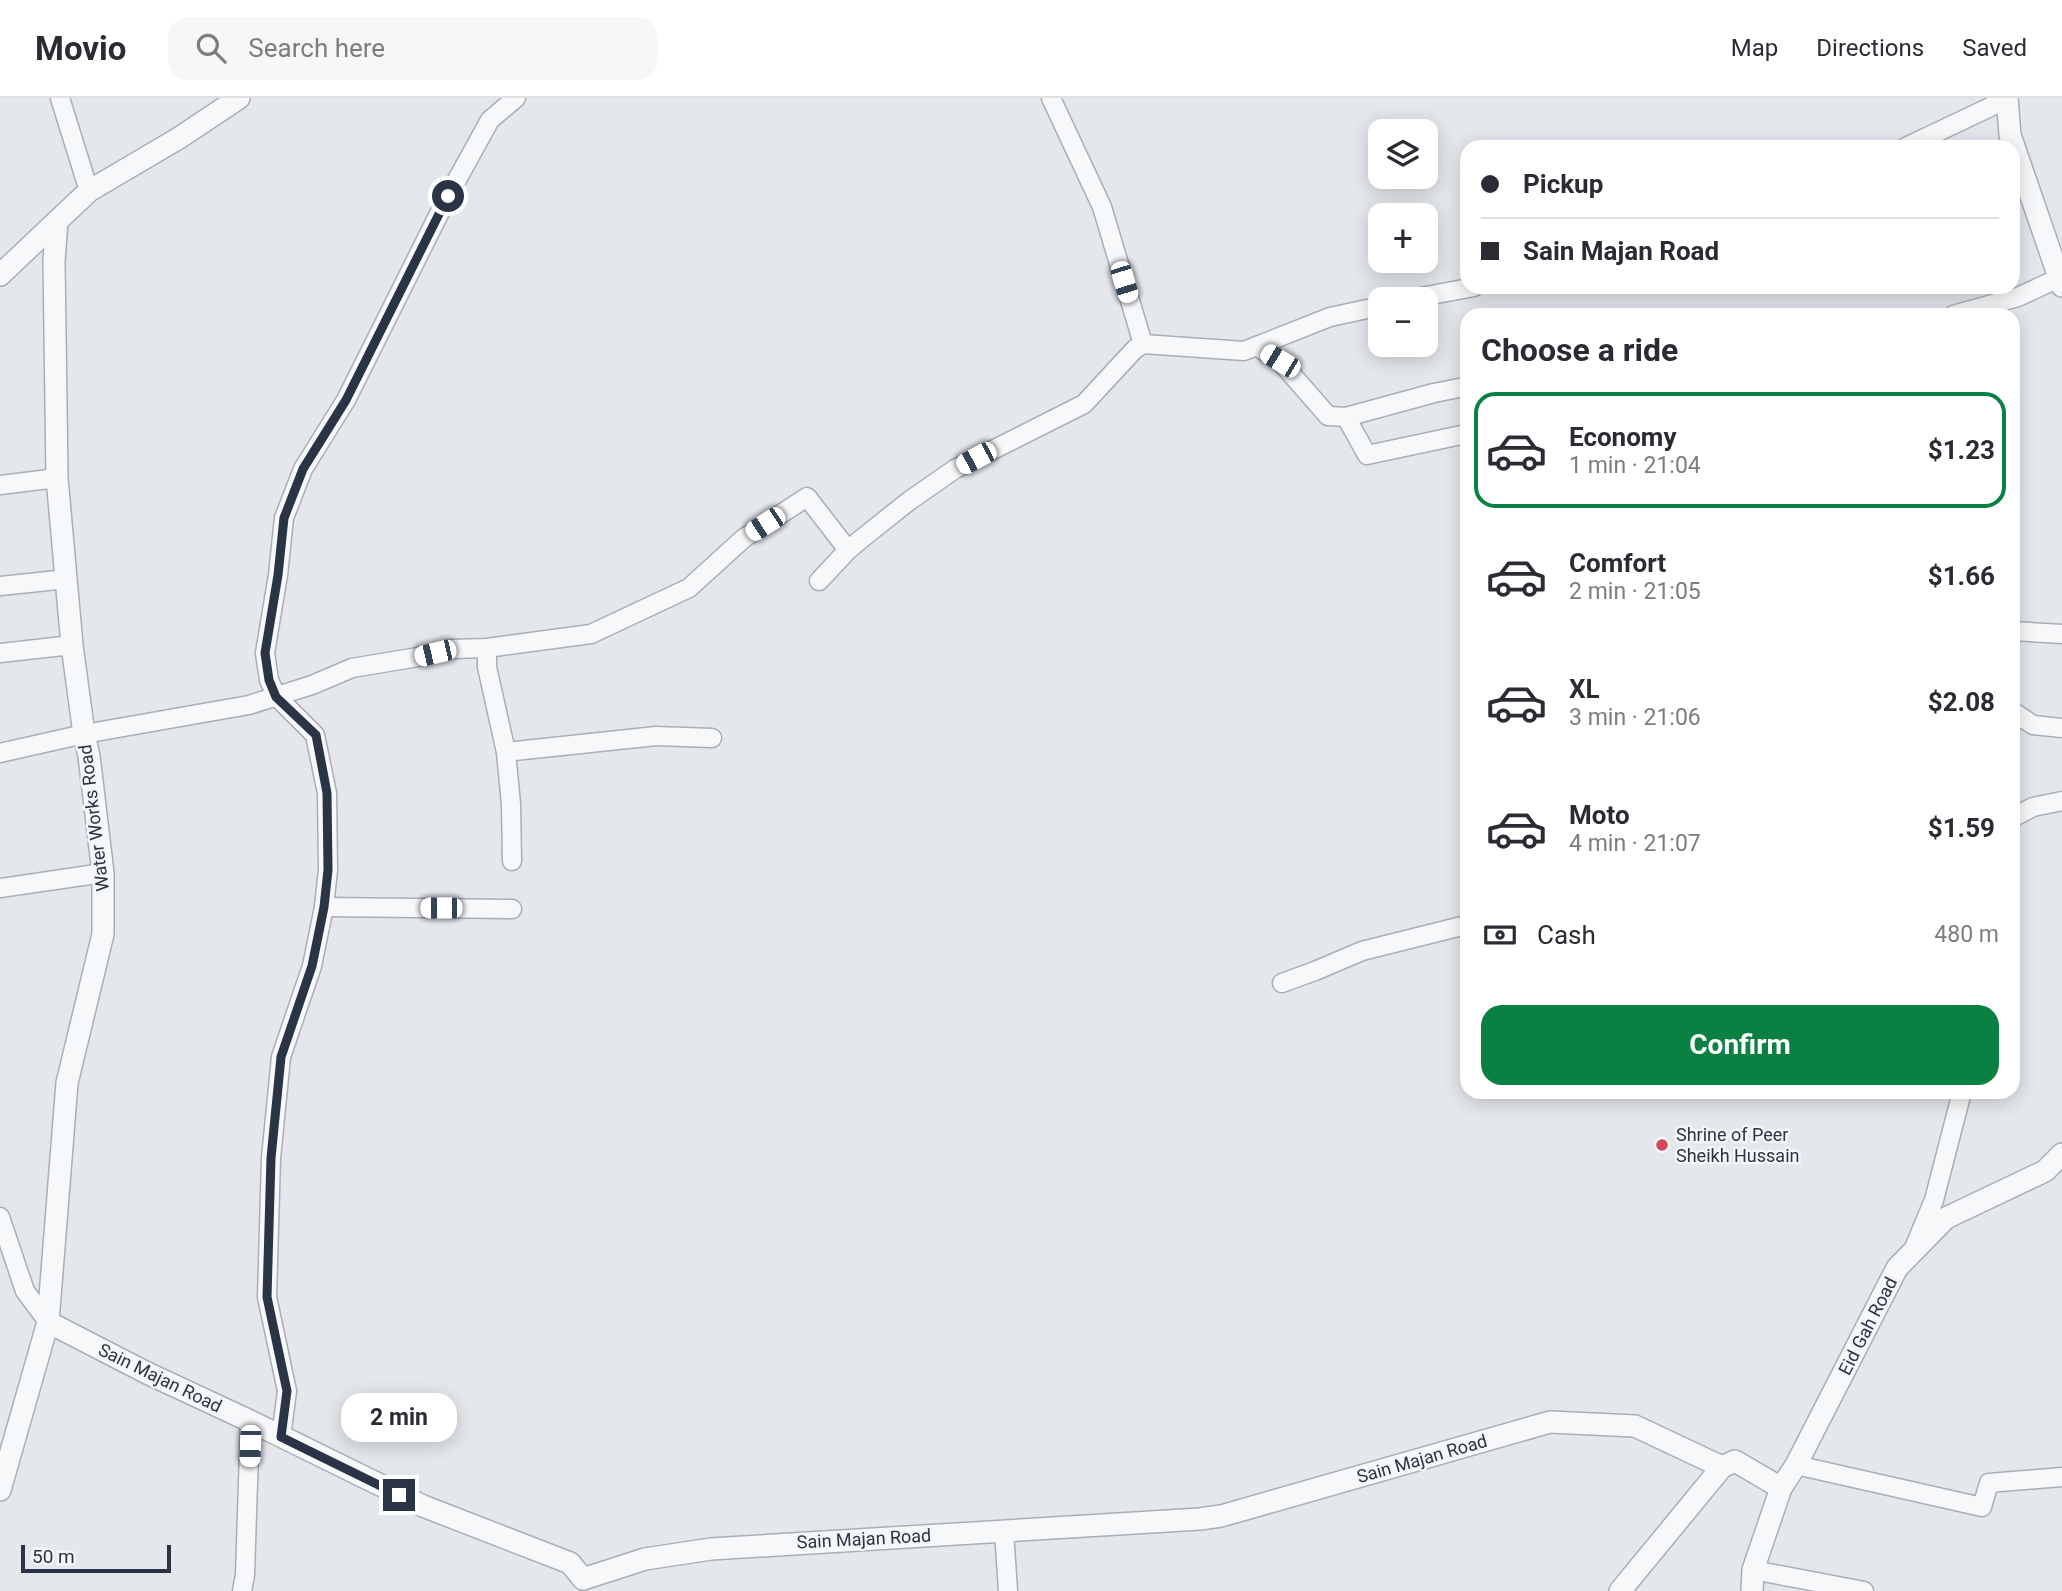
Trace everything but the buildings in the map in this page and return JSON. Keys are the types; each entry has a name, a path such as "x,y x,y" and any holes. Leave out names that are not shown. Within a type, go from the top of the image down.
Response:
{"street":[{"path":"60,98 89,191"},
{"path":"0,275 89,191 179,138 239,98"},
{"path":"281,1437 287,1391 267,1297 271,1158 281,1057 312,966 324,907 328,870 327,793 316,735 276,697 269,680 265,653 284,518 303,469 346,400 448,196 490,120 516,98"},
{"path":"1051,98 1102,207 1143,344"},
{"path":"1921,140 2007,99 2012,140"},
{"path":"1978,308 2061,282 2020,164"},
{"name":"Water Works Road","path":"0,1490 48,1322 67,1083 103,934 103,873 72,645 57,478 54,261 57,221"},
{"path":"1438,294 1460,290"},
{"path":"819,581 848,550 909,501 955,469 1084,404 1143,344 1244,351 1329,317 1368,309"},
{"path":"1256,346 1280,361 1328,416 1346,417 1460,388"},
{"path":"1346,417 1367,455 1460,434"},
{"path":"0,485 57,478"},
{"path":"0,754 84,734 249,705 312,685 352,668 452,649 487,648 591,634 689,588 744,538 807,497 848,550"},
{"path":"0,586 67,579"},
{"path":"2020,631 2062,634"},
{"path":"0,653 72,645"},
{"path":"487,648 487,667 506,752 511,804 512,861"},
{"path":"2020,716 2033,725 2062,728"},
{"path":"506,752 656,736 712,738"},
{"path":"2020,814 2033,807 2062,801"},
{"path":"0,888 103,873"},
{"path":"324,907 512,909"},
{"path":"1282,983 1362,951 1460,926"},
{"path":"1913,1251 1934,1200 1960,1099"},
{"name":"Eid Gah Road","path":"1752,1581 1781,1488 1796,1465 1897,1268 1946,1218 2045,1171 2062,1154"},
{"path":"0,1217 25,1291 48,1322"},
{"name":"Sain Majan Road","path":"48,1322 147,1373 423,1506 570,1563 582,1585 645,1559 711,1549 1221,1516 1550,1422 1635,1426 1722,1467 1735,1461 1781,1488"},
{"path":"242,1591 245,1575 250,1421"},
{"path":"1796,1465 1982,1507 1989,1483 2062,1477"},
{"path":"1620,1591 1722,1467"},
{"path":"1004,1531 1009,1591"},
{"path":"1752,1581 1864,1591"}],"place":[{"name":"Shrine of Peer Sheikh Hussain","path":"1662,1145"}],"route":[{"path":"399,1495 281,1437 287,1391 267,1297 271,1158 281,1057 312,966 324,907 328,870 327,793 316,735 276,697 269,680 265,653 284,518 303,469 346,400 448,196"}]}
